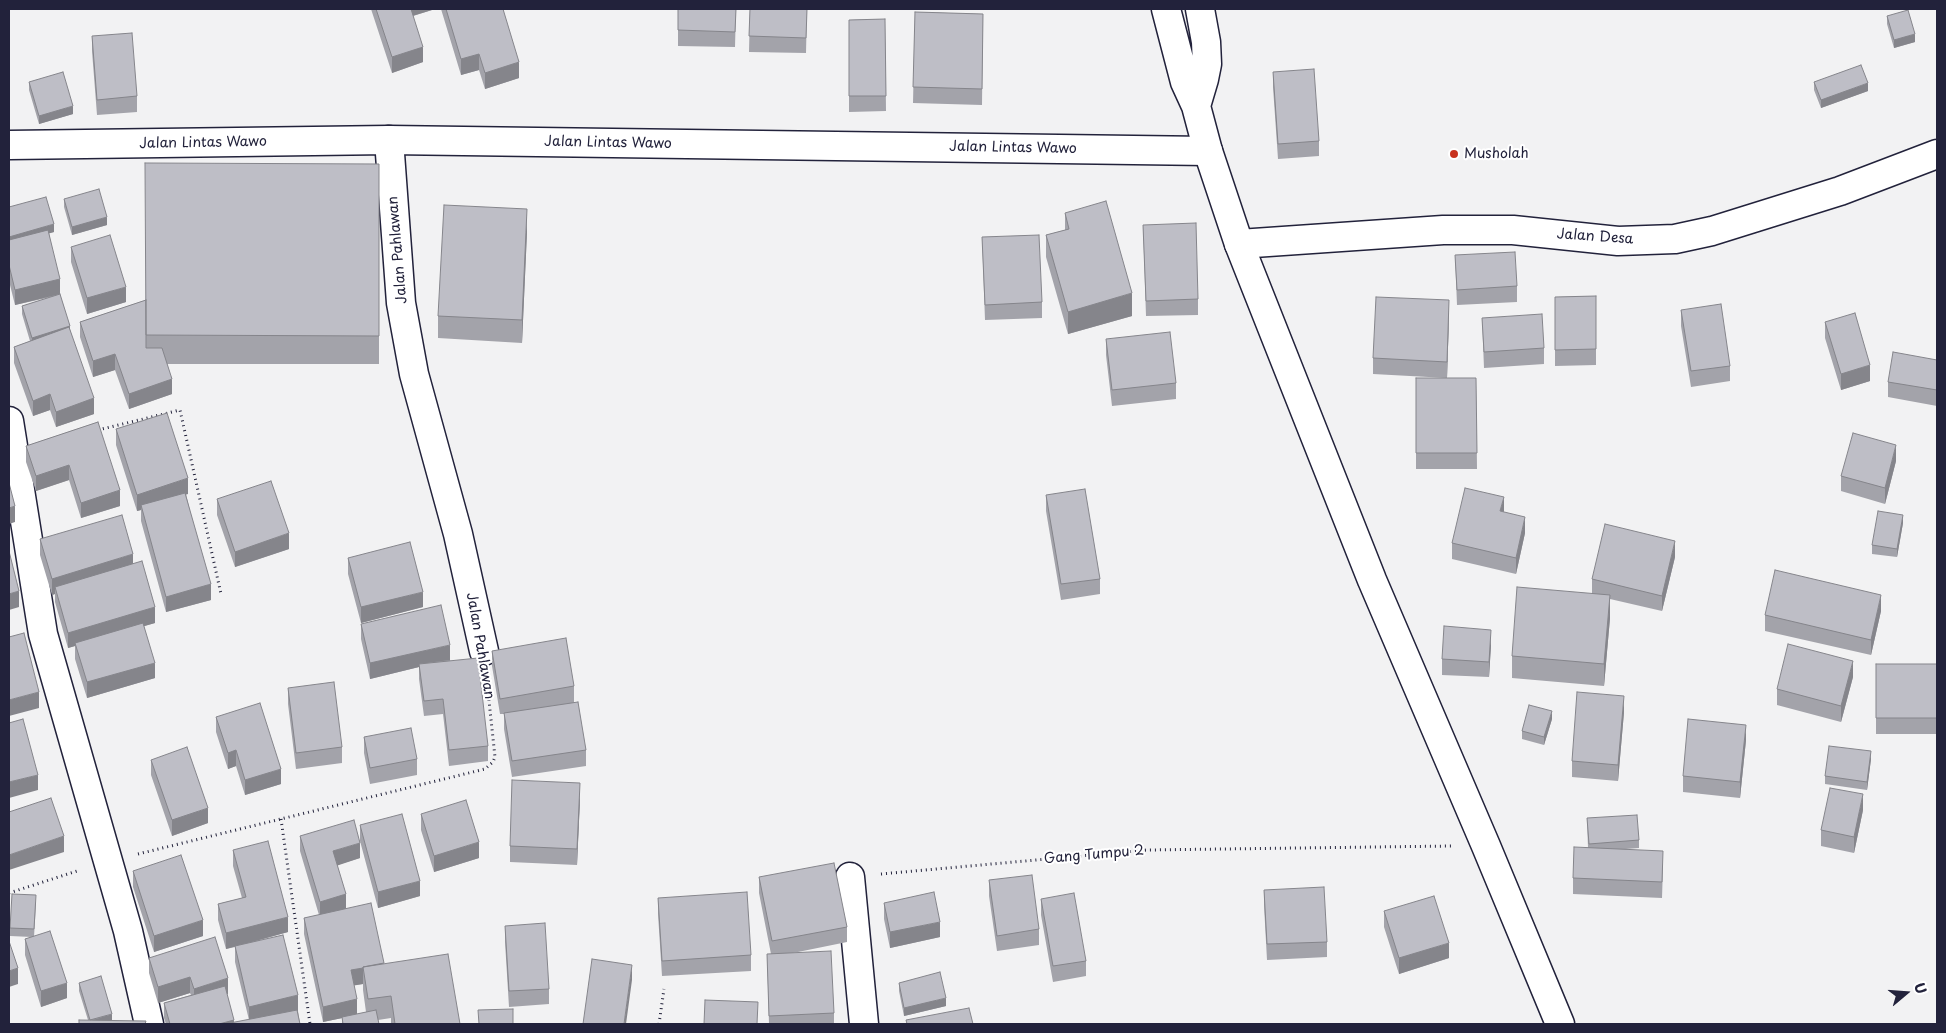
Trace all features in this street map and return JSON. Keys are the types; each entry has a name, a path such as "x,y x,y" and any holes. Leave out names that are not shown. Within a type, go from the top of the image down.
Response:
{"main road":[{"path":"1166,9 1185,82 1196,106 1208,150 1239,244 1372,580 1560,1024"},
{"path":"1196,106 1207,64 1206,42 1200,9"},
{"name":"Jalan Lintas Wawo","path":"9,145 388,140 1208,150"},
{"name":"Jalan Pahlawan","path":"388,140 401,303 414,374 458,534 484,651"},
{"name":"Jalan Desa","path":"1239,244 1443,230 1513,230 1618,241 1675,239 1712,230 1840,191 1937,154"},
{"path":"9,422 43,634 128,932 148,1024"},
{"path":"850,877 864,1024"}],"path":[{"path":"96,431 180,410 221,594"},
{"name":"Jalan Pahlawan","path":"9,893 109,862 485,769 493,762 495,747 484,651"},
{"path":"280,819 310,1024"},
{"name":"Gang Tumpu 2","path":"850,877 1147,850 1486,846"},
{"path":"659,1024 664,989"}],"building":[{"path":"376,9 411,9 423,47 392,57"},
{"path":"446,9 503,9 519,62 485,73 479,54 461,59"},
{"path":"678,9 736,9 735,32 678,30"},
{"path":"750,9 807,9 806,38 749,36"},
{"path":"1908,10 1915,34 1894,40 1887,16"},
{"path":"915,12 983,14 982,89 913,87"},
{"path":"885,19 886,96 849,96 849,20"},
{"path":"132,33 137,96 97,100 92,36"},
{"path":"1861,65 1868,83 1821,100 1814,82"},
{"path":"1314,69 1319,141 1278,144 1273,72"},
{"path":"63,72 73,106 39,116 29,82"},
{"path":"145,163 379,164 379,336 146,335"},
{"path":"99,189 107,217 72,227 64,199"},
{"path":"46,197 54,224 9,237 9,207"},
{"path":"1106,201 1132,293 1068,312 1046,235 1069,229 1065,213"},
{"path":"444,205 527,209 522,320 438,316"},
{"path":"1196,223 1198,299 1146,301 1143,225"},
{"path":"48,230 60,279 15,290 9,265 9,240"},
{"path":"110,235 126,287 87,298 71,247"},
{"path":"1039,235 1042,302 985,305 982,237"},
{"path":"1515,252 1517,286 1457,290 1455,255"},
{"path":"60,294 70,326 32,338 22,306"},
{"path":"1596,296 1596,349 1555,350 1555,297"},
{"path":"1376,297 1449,300 1447,362 1373,358"},
{"path":"146,300 146,348 162,348 172,379 129,394 115,354 93,361 80,322"},
{"path":"1721,304 1730,366 1691,371 1681,310"},
{"path":"1855,313 1870,365 1841,374 1825,322"},
{"path":"1542,314 1544,348 1484,352 1482,318"},
{"path":"69,327 94,398 56,412 50,394 33,401 14,347"},
{"path":"1170,332 1176,383 1112,390 1106,339"},
{"path":"1893,352 1937,360 1937,390 1888,382"},
{"path":"1416,378 1476,378 1477,453 1416,453"},
{"path":"167,413 188,478 137,495 116,429"},
{"path":"98,422 120,490 81,503 69,465 36,476 26,446"},
{"path":"1853,433 1896,445 1885,488 1841,476"},
{"path":"271,481 289,533 235,552 217,499"},
{"path":"9,483 15,506 9,508"},
{"path":"1465,488 1504,497 1500,511 1525,517 1516,558 1452,543"},
{"path":"1085,489 1100,579 1061,584 1046,495"},
{"path":"185,493 211,584 166,597 141,505"},
{"path":"1878,511 1903,515 1897,549 1872,545"},
{"path":"122,515 133,554 52,579 40,539"},
{"path":"1605,524 1675,541 1662,596 1592,579"},
{"path":"410,542 423,592 361,607 348,558"},
{"path":"9,551 19,591 9,594"},
{"path":"142,561 155,607 68,633 55,587"},
{"path":"1775,570 1881,595 1871,640 1765,615"},
{"path":"1517,587 1610,595 1604,664 1512,656"},
{"path":"441,605 450,645 370,663 361,624"},
{"path":"143,623 155,663 87,682 75,643"},
{"path":"1444,626 1491,630 1489,662 1442,659"},
{"path":"24,633 39,692 9,700 9,637"},
{"path":"566,638 574,686 500,699 492,651"},
{"path":"1788,644 1853,661 1841,706 1777,689"},
{"path":"478,658 488,746 449,750 443,699 424,701 419,664"},
{"path":"1876,664 1937,664 1937,718 1876,718"},
{"path":"334,682 342,747 296,753 288,688"},
{"path":"1577,692 1624,696 1618,765 1572,761"},
{"path":"578,702 586,750 512,761 504,713"},
{"path":"260,703 281,769 245,780 236,750 228,753 216,717"},
{"path":"1529,705 1552,711 1544,737 1522,731"},
{"path":"23,719 38,775 9,782 9,723"},
{"path":"1688,719 1746,725 1740,782 1683,776"},
{"path":"411,728 417,759 370,768 364,737"},
{"path":"1829,746 1871,751 1867,782 1825,776"},
{"path":"187,747 208,808 172,820 151,760"},
{"path":"512,780 580,783 577,849 510,846"},
{"path":"1830,788 1863,794 1854,837 1821,830"},
{"path":"51,798 64,836 9,855 9,812"},
{"path":"466,800 479,842 434,856 421,814"},
{"path":"402,814 420,881 378,892 360,825"},
{"path":"1637,815 1639,840 1589,844 1587,818"},
{"path":"354,820 360,843 333,851 346,894 320,902 300,836"},
{"path":"268,841 288,917 226,933 218,904 246,897 233,850"},
{"path":"1574,847 1663,851 1662,882 1573,878"},
{"path":"181,855 203,920 154,936 133,871"},
{"path":"834,863 847,927 772,941 759,877"},
{"path":"1032,875 1039,929 997,936 989,880"},
{"path":"1324,887 1327,942 1267,944 1264,890"},
{"path":"747,892 751,955 662,961 658,898"},
{"path":"934,892 940,922 890,932 884,903"},
{"path":"1074,893 1086,961 1053,966 1041,899"},
{"path":"12,894 36,895 34,929 10,928"},
{"path":"1434,896 1449,943 1399,958 1384,911"},
{"path":"371,903 384,963 351,970 357,999 323,1007 304,918"},
{"path":"545,923 549,989 509,991 505,926"},
{"path":"50,931 67,983 41,991 25,939"},
{"path":"283,935 298,995 249,1007 235,946"},
{"path":"215,937 228,978 194,989 190,977 158,987 149,958"},
{"path":"9,941 18,968 9,971"},
{"path":"831,951 834,1013 769,1016 767,954"},
{"path":"448,954 460,1024 395,1024 391,996 368,999 363,967"},
{"path":"592,959 632,965 624,1024 583,1024"},
{"path":"940,972 946,998 904,1008 899,983"},
{"path":"101,976 112,1014 90,1020 79,983"},
{"path":"225,986 234,1020 219,1024 170,1024 164,1003"},
{"path":"705,1000 758,1002 757,1024 704,1024"},
{"path":"969,1008 973,1024 907,1024 906,1020"},
{"path":"513,1009 513,1024 479,1024 478,1010"},
{"path":"297,1010 300,1024 230,1023"},
{"path":"376,1010 379,1024 343,1024 342,1017"},
{"path":"79,1020 146,1021 145,1024 79,1024"}],"place":[{"name":"Musholah","path":"1454,154"}]}
